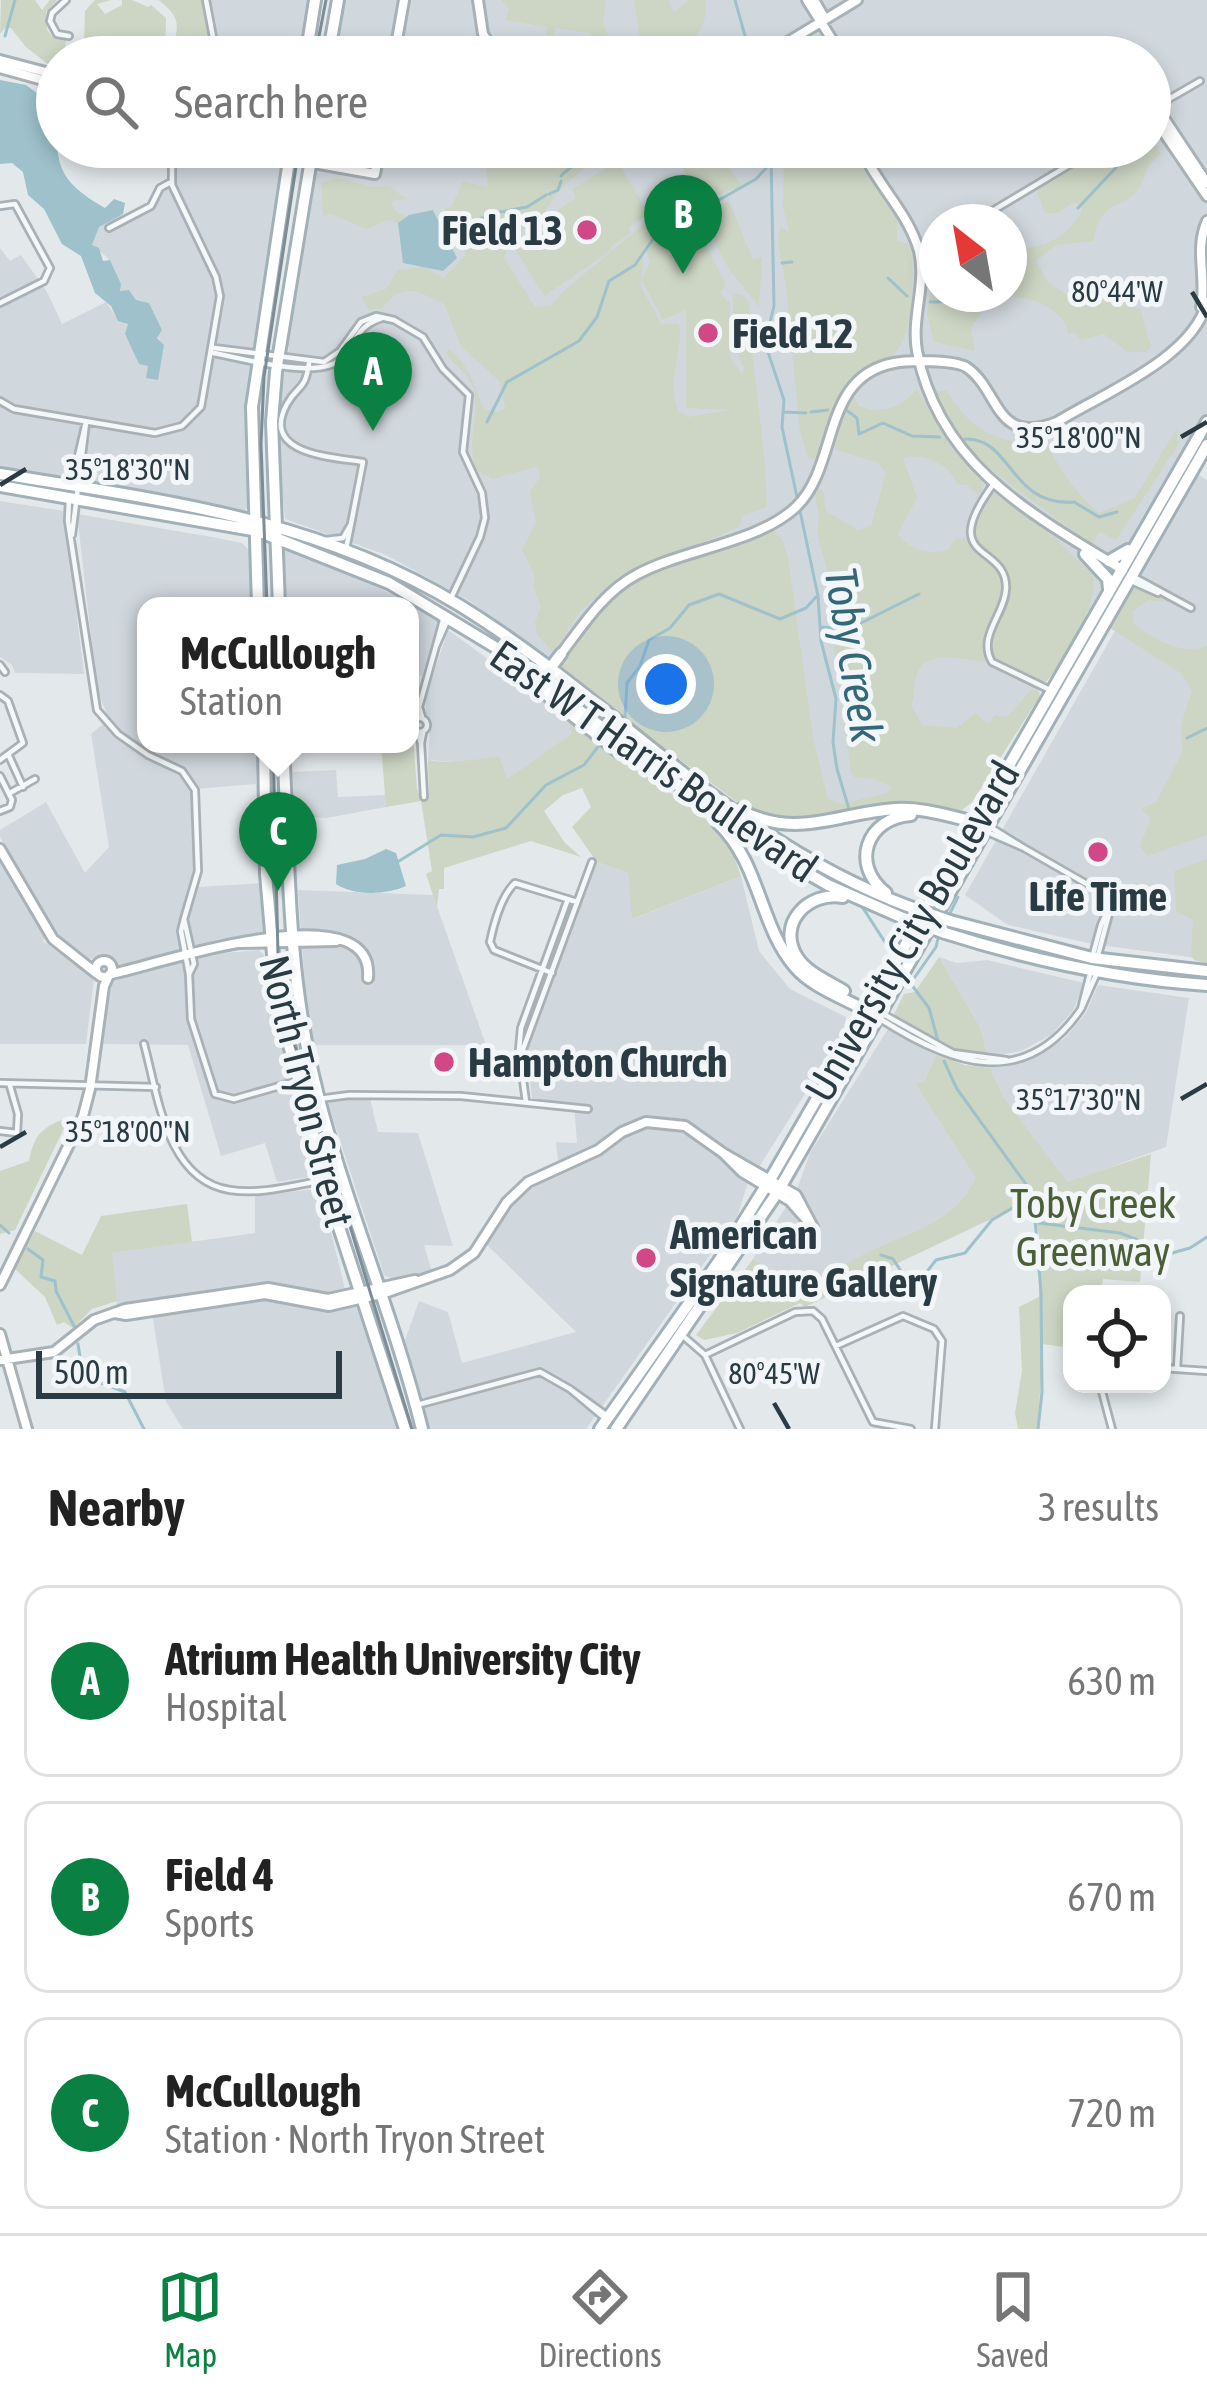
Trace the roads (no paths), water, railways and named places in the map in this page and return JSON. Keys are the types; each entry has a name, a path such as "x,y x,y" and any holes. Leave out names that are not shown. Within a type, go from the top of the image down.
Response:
{"main road":[{"path":"309,36 315,0"},
{"path":"332,36 338,0"},
{"path":"258,597 250,439 288,168"},
{"path":"279,597 272,422 277,361 309,168"},
{"name":"University City Boulevard","path":"608,1424 682,1335 773,1186 980,826 1040,735 1100,628 1142,533 1207,422"},
{"name":"University City Boulevard","path":"608,1424 773,1186 855,1029 873,1011 883,982 955,857 980,826 1028,728 1109,589 1125,575 1207,445"},
{"path":"0,474 74,492"},
{"path":"0,486 74,492"},
{"name":"East W T Harris Boulevard","path":"74,492 254,524 316,546 412,597"},
{"path":"1125,575 1154,512"},
{"path":"1108,562 1123,555 1142,533"},
{"path":"316,546 338,555 346,549"},
{"name":"East W T Harris Boulevard","path":"346,549 450,600 515,645 553,663 580,694 694,783 794,853 906,912"},
{"path":"1085,554 1109,581 1109,589"},
{"path":"380,579 444,606 450,600"},
{"name":"East W T Harris Boulevard","path":"419,601 525,670 757,844 863,902 906,912 1000,949 1094,965 1207,971"},
{"path":"515,645 456,611 450,618 478,630 539,673 553,663"},
{"path":"525,670 552,700 619,752"},
{"name":"North Tryon Street","path":"265,753 281,941 405,1429"},
{"name":"North Tryon Street","path":"283,753 278,1000 325,1180 422,1429"},
{"path":"694,783 735,808 775,824 820,824 901,808 980,826"},
{"path":"695,799 743,854 794,965 810,980 873,1011"},
{"path":"906,912 871,878 865,859 869,838 878,827 914,815 980,826"},
{"path":"951,822 962,836 955,857"},
{"path":"855,1029 852,999 804,965 794,951 791,934 797,914 811,901 835,896 863,902"},
{"name":"East W T Harris Boulevard","path":"947,927 1094,965 1207,984"},
{"path":"852,999 868,996 883,982"},
{"path":"682,1335 679,1329 695,1295"}],"street":[{"path":"66,0 50,21 57,34 69,36"},
{"path":"398,36 404,0"},
{"path":"478,0 484,36"},
{"path":"810,0 832,36"},
{"path":"798,36 857,0"},
{"path":"207,3 213,36"},
{"path":"0,64 36,73"},
{"path":"1171,98 1200,81"},
{"path":"1171,135 1207,183"},
{"path":"1171,139 1207,196"},
{"path":"0,401 14,410 152,434 180,427 203,402 220,309 219,288 172,182 172,168"},
{"path":"875,168 919,247"},
{"path":"1004,204 1065,168"},
{"path":"110,228 151,206 161,187 172,182"},
{"path":"0,206 16,204 49,262 50,273 39,284 0,302"},
{"path":"553,663 604,600 635,575 773,523 792,511 816,480 836,415 852,388 884,366 958,358 969,363 999,406 1018,420 1039,423 1169,350 1190,331 1204,297 1199,247 1207,221"},
{"path":"1207,233 1207,267"},
{"path":"919,290 914,323 931,403 959,449 995,482 1125,575"},
{"path":"923,361 964,366 1005,418 1024,426 1045,426 1178,348 1200,322 1207,302"},
{"path":"213,350 323,368 338,361 358,331 385,318 418,332 441,368 469,395 463,452 482,493 485,518 450,600"},
{"path":"309,366 304,386 285,408 284,434 302,452 363,462 346,549"},
{"path":"86,422 72,535 97,710 109,727 137,747"},
{"path":"995,482 970,525 978,551 1001,572 1006,585 988,638 987,656 1050,690"},
{"path":"316,546 343,538 351,524"},
{"path":"1053,526 1085,554 1191,608"},
{"path":"424,796 421,743 425,720 419,707 436,646 450,618"},
{"path":"0,665 5,672"},
{"path":"0,695 8,701 23,740 22,747 0,760"},
{"path":"419,722 425,720"},
{"path":"419,728 425,730"},
{"path":"1028,728 1040,735"},
{"path":"419,738 421,743"},
{"path":"149,753 180,769 195,790 198,871 181,931 189,952 191,1019 210,1086 217,1096 235,1099 297,1081"},
{"path":"9,756 22,787"},
{"path":"0,776 10,793 10,807 0,811"},
{"path":"10,793 35,779"},
{"path":"873,1011 947,1052 1006,1060 1048,1043 1081,1009 1113,899 980,826"},
{"path":"0,849 51,936 97,974 89,1085"},
{"path":"520,1058 592,862"},
{"path":"552,973 492,947 493,928 514,884 577,902"},
{"path":"526,1102 520,1058 523,1020 568,899"},
{"path":"82,962 130,969 236,943 338,941 362,955 368,978"},
{"path":"97,974 107,969"},
{"path":"0,1285 89,1085 107,969"},
{"path":"143,1044 177,1153 204,1180 243,1191 325,1180"},
{"path":"0,1083 156,1087"},
{"path":"0,1131 17,1133 18,1111 10,1084"},
{"path":"319,1099 434,1095 588,1108"},
{"path":"3,1360 54,1352 92,1321 115,1313 268,1288 319,1300 371,1292 453,1269 469,1258 507,1202 528,1182 598,1150 630,1127 655,1121 681,1125 799,1199 813,1227 773,1186"},
{"path":"0,1274 41,1198"},
{"path":"705,1355 806,1309 822,1319 873,1422 911,1429"},
{"path":"836,1346 902,1316 934,1329 943,1345 935,1429"},
{"path":"1177,1369 1180,1316"},
{"path":"0,1334 3,1360 29,1429"},
{"path":"682,1335 705,1355 740,1429"},
{"path":"1171,1368 1207,1372"},
{"path":"416,1406 538,1372 570,1390 608,1424"},
{"path":"1102,1393 1112,1429"}],"water":[{"path":"0,80 26,85 36,92 36,168 62,168 72,184 105,208 114,199 125,203 123,214 99,227 92,245 99,248 103,261 110,260 120,291 129,290 136,300 149,303 162,330 157,338 164,345 158,380 146,378 148,366 139,364 125,334 128,324 118,321 111,306 95,293 81,256 62,244 44,209 28,195 23,172 12,163 0,164"},
{"path":"433,210 457,258 443,271 403,263 398,223 409,215"},
{"path":"386,849 396,853 406,886 370,893 336,884 337,865"}],"waterway":[{"path":"5,36 15,0"},
{"name":"Toby Creek","path":"735,0 745,36"},
{"path":"561,176 572,168"},
{"path":"696,213 756,179 766,168"},
{"name":"Toby Creek","path":"771,168 774,306 765,343 784,400 782,427 797,497"},
{"path":"1078,208 1116,168"},
{"path":"549,194 558,190 561,181"},
{"path":"452,233 490,214 527,207 546,195"},
{"path":"487,422 507,382 579,341 597,317 609,281 635,265 653,239 693,214"},
{"path":"782,263 792,262"},
{"path":"888,278 907,296"},
{"path":"811,412 828,410"},
{"path":"846,410 857,418 859,434 883,423 912,436 940,437"},
{"path":"784,412 806,413"},
{"path":"965,439 993,449 1037,494 1074,502 1099,517 1117,512"},
{"name":"Toby Creek","path":"800,511 818,596 821,641 836,699 833,742 837,769 849,809"},
{"path":"625,718 627,683 640,666 649,640 670,628 689,605 719,594 780,619 806,608 816,597"},
{"path":"840,629 849,629 919,594"},
{"path":"821,627 834,628"},
{"path":"1187,738 1207,728"},
{"path":"399,861 441,835 473,837 506,828 546,785 584,765 601,743"},
{"path":"949,915 958,897"},
{"name":"Toby Creek","path":"863,908 890,950"},
{"path":"910,984 936,947 939,934"},
{"name":"Toby Creek","path":"908,980 929,1008 938,1041"},
{"name":"Toby Creek","path":"944,1061 957,1089 1033,1194 1041,1293 1038,1429"},
{"path":"881,1255 893,1259 906,1279 922,1278 936,1260 965,1253 992,1220 1026,1200 1028,1192"},
{"path":"1039,1223 1120,1233 1172,1253 1207,1237"},
{"path":"0,1225 9,1233"},
{"path":"28,1249 43,1260 41,1277 55,1281 74,1326"},
{"path":"78,1344 83,1376 125,1392 144,1429"}],"tram line":[{"path":"319,36 326,0"},
{"path":"267,597 261,444 264,377 296,168"},
{"path":"273,753 278,955 288,1023 412,1429"}],"place":[{"name":"Field 13","path":"587,230"},
{"name":"Field 4","path":"683,274"},
{"name":"Field 12","path":"708,333"},
{"name":"Atrium Health University City","path":"373,431"},
{"name":"Life Time","path":"1098,852"},
{"name":"McCullough","path":"278,891"},
{"name":"Hampton Church","path":"444,1062"},
{"name":"American Signature Gallery","path":"646,1258"}],"park label":[{"name":"Toby Creek Greenway","path":"1093,1227"}]}
